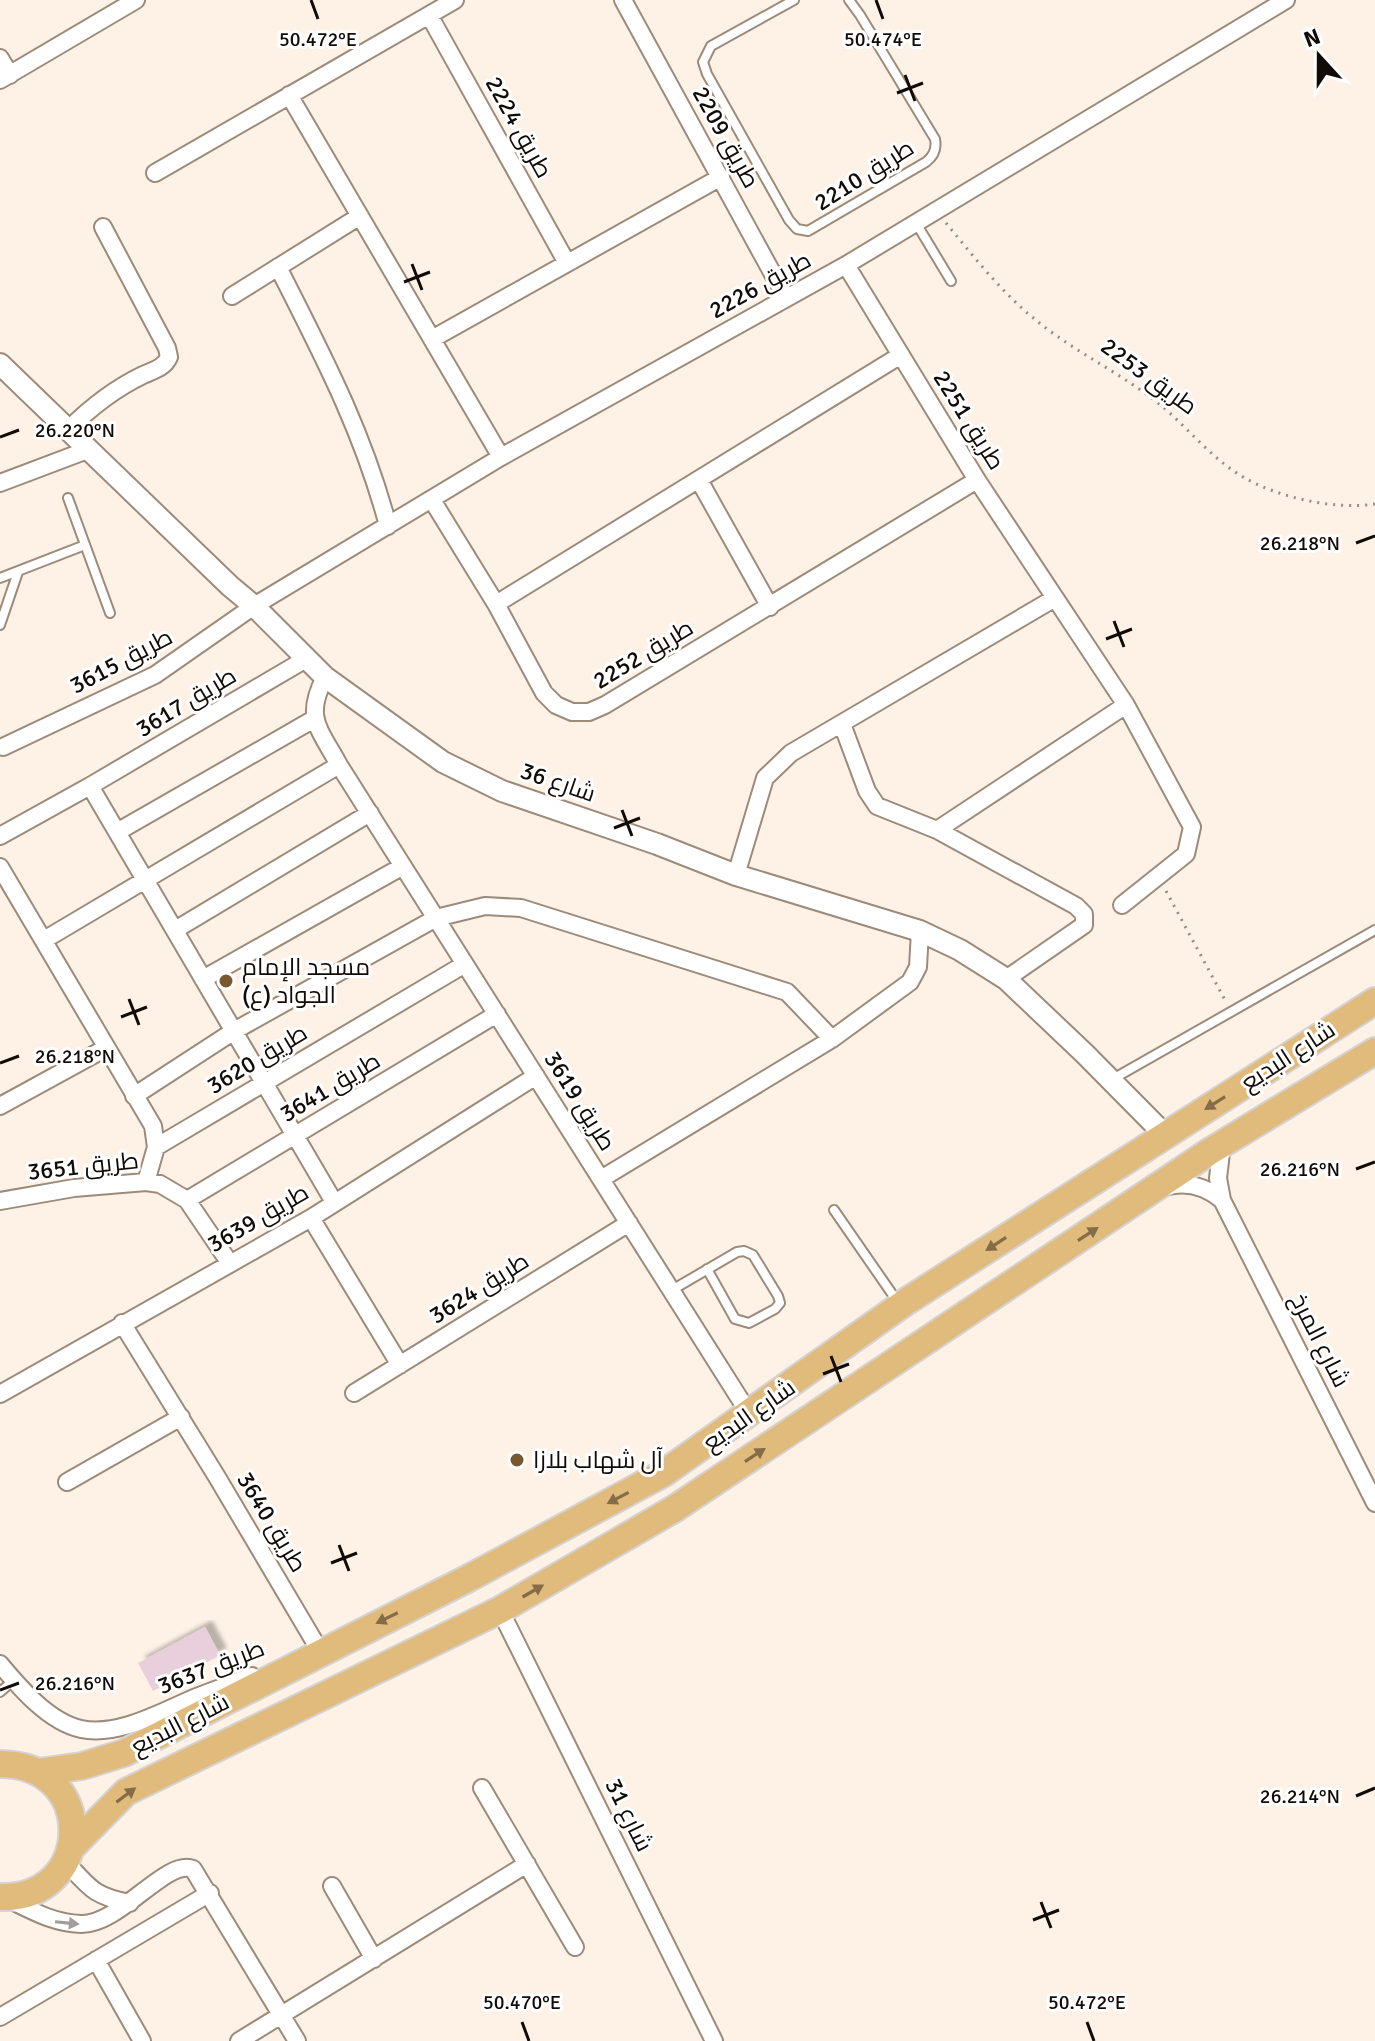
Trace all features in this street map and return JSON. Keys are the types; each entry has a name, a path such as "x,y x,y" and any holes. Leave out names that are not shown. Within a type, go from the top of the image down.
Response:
{"main road":[{"name":"شارع البديع","path":"39,1772 82,1766 124,1753 469,1578 664,1473 900,1306 1375,1001"},
{"name":"شارع البديع","path":"2,1897 17,1896 40,1888 59,1871 68,1855 126,1792 500,1610 674,1509 1222,1144 1375,1051"},
{"path":"4,1763 39,1772 50,1779 66,1799 73,1824 68,1855"}],"street":[{"path":"0,58 5,78 136,0"},
{"path":"155,173 455,0"},
{"name":"طريق 2209","path":"623,0 786,298"},
{"name":"طريق 2226","path":"254,606 501,457 846,265 1286,0"},
{"name":"طريق 2224","path":"429,15 567,263"},
{"path":"289,95 501,457"},
{"path":"432,339 721,177"},
{"path":"232,296 360,216"},
{"path":"69,429 92,406 163,366 169,357 103,227"},
{"name":"طريق 2251","path":"846,265 977,480 1126,705 1192,827 1186,854 1122,905"},
{"path":"278,267 351,413 374,475 388,526"},
{"path":"496,604 901,355"},
{"name":"شارع 36","path":"0,364 325,677 443,762 490,785 736,875 920,931 960,950 1006,979 1165,1135"},
{"path":"0,483 90,449"},
{"path":"699,480 770,607"},
{"name":"طريق 2252","path":"432,500 496,604 544,693 563,709 580,712 605,705 977,480"},
{"path":"736,875 765,778 791,753 1055,598"},
{"name":"طريق 3615","path":"3,747 155,675 254,606"},
{"name":"طريق 3617","path":"0,836 306,659"},
{"path":"117,832 314,719 315,697 325,677"},
{"path":"937,830 1126,705"},
{"name":"طريق 3619","path":"314,719 339,765 750,1415"},
{"path":"842,724 867,791 877,806 937,830 1076,906 1084,914 1084,925 1006,979"},
{"path":"44,940 339,765"},
{"path":"90,786 334,1202"},
{"path":"175,930 370,813"},
{"path":"203,979 403,866"},
{"path":"0,867 153,1126 156,1147 146,1182"},
{"path":"134,1096 234,1031 436,918 485,906 521,908 787,992 832,1039"},
{"path":"601,1179 832,1039 910,982 918,967 920,931"},
{"name":"طريق 3620","path":"156,1147 465,964"},
{"name":"طريق 3641","path":"187,1200 497,1014"},
{"path":"0,1106 106,1048"},
{"name":"طريق 3639","path":"0,1394 311,1218 536,1076"},
{"name":"شارع المرخ","path":"1222,1144 1217,1166 1222,1200 1375,1503"},
{"name":"طريق 3651","path":"0,1201 74,1188 146,1182 160,1184 187,1200"},
{"path":"1153,1192 1173,1184 1194,1185 1222,1200"},
{"path":"187,1200 229,1262"},
{"path":"311,1218 400,1365"},
{"name":"طريق 3624","path":"354,1393 629,1223"},
{"name":"طريق 3640","path":"122,1323 320,1651"},
{"path":"67,1482 181,1417"},
{"name":"شارع 31","path":"500,1610 707,2038"},
{"name":"طريق 3637","path":"0,1664 56,1718 79,1729 99,1731 127,1725 320,1651"},
{"path":"482,1788 575,1947"},
{"path":"68,1855 89,1887 105,1898 130,1903"},
{"path":"239,2041 527,1864"},
{"path":"2,1897 51,1921 83,1924 102,1920 182,1866 197,1873 297,2041"},
{"path":"332,1886 374,1959"},
{"path":"0,2017 210,1893"},
{"path":"96,1960 142,2041"}],"lane":[{"name":"طريق 2210","path":"793,0 711,46 703,62 789,220 797,229 808,231 926,162 933,156 936,145 849,0"},
{"path":"916,222 951,281"},
{"path":"68,498 110,613"},
{"path":"0,578 85,545"},
{"path":"0,625 18,572"},
{"path":"1111,1080 1375,930"},
{"path":"834,1210 900,1306"},
{"path":"672,1290 707,1269 737,1252 753,1255 780,1303 749,1323 735,1319 707,1269"},
{"path":"0,1692 14,1680"}],"path":[{"name":"طريق 2253","path":"935,211 1020,307 1058,337 1157,402 1223,463 1245,479 1270,489 1333,504 1375,504"},
{"path":"1159,877 1231,1011"}],"building":[{"path":"205,1627 220,1655 153,1691 138,1663"}],"place":[{"name":"مسجد الإمام الجواد (ع)","path":"226,981"},
{"name":"آل شهاب بلازا","path":"517,1460"}]}
